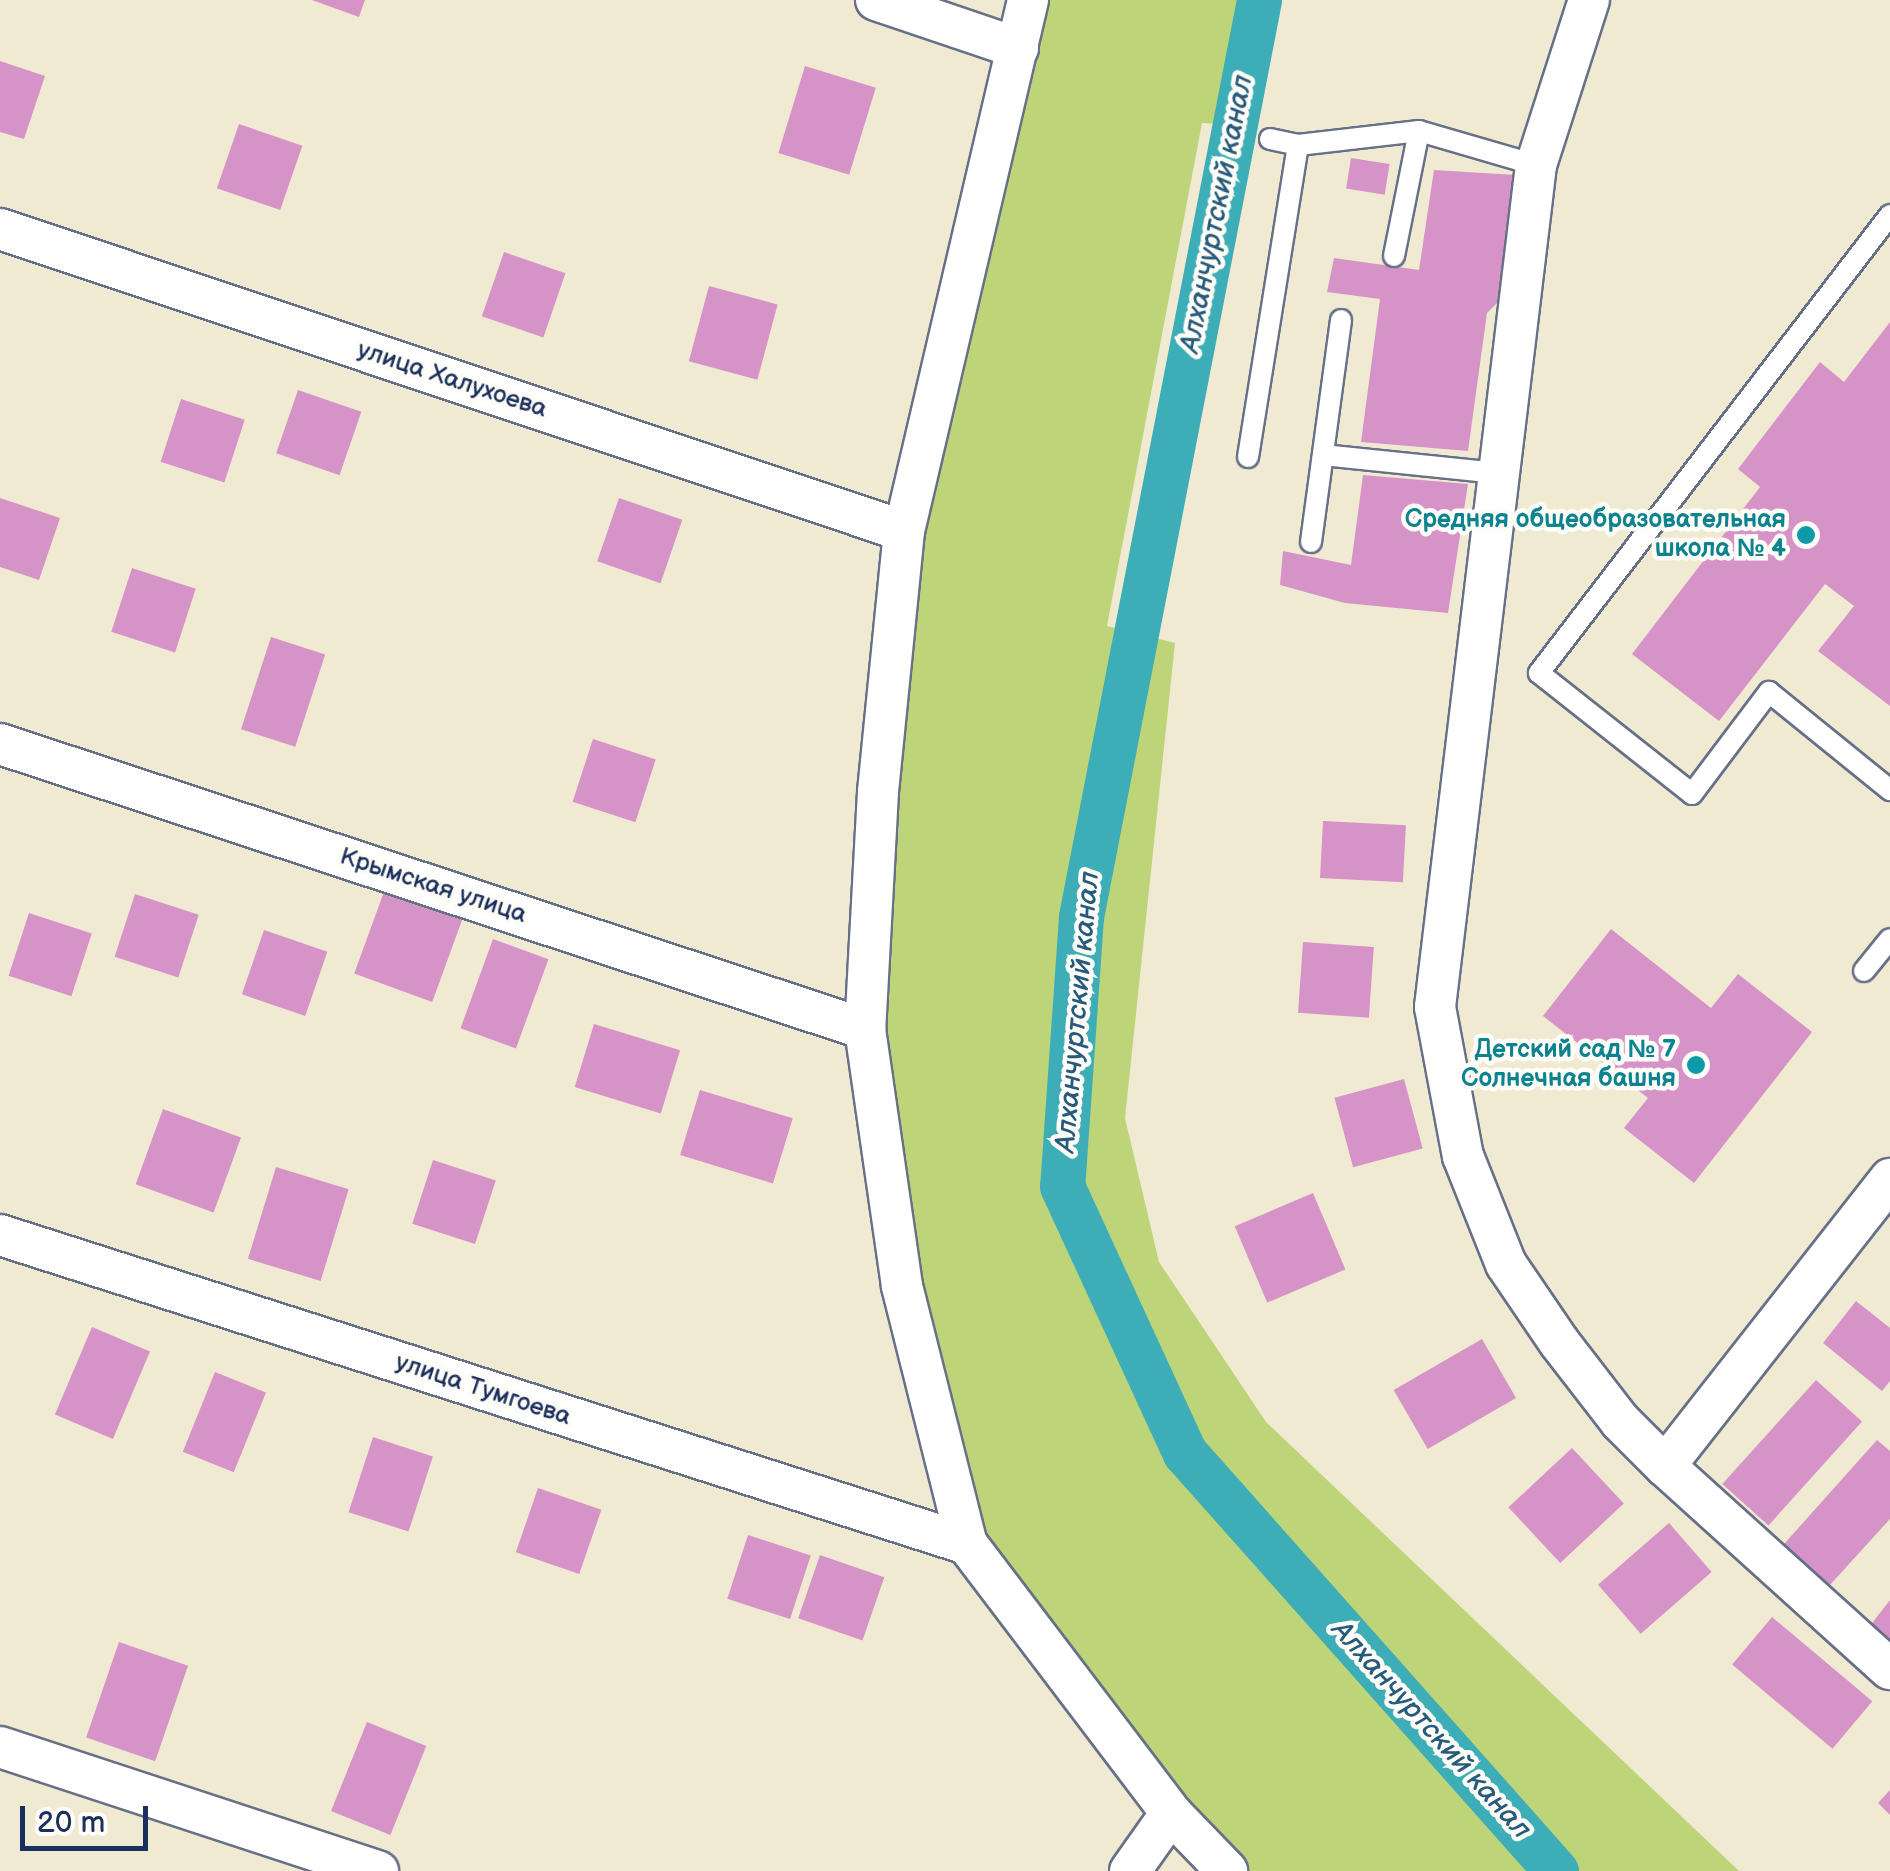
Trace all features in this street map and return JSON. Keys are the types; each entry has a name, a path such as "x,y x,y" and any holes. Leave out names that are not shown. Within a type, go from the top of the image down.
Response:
{"street":[{"path":"876,0 1018,48"},
{"path":"1028,0 904,531 878,792 866,1029 902,1286 966,1544 1171,1813 1227,1871"},
{"path":"1588,0 1536,165 1436,1007 1463,1156 1506,1264 1620,1421 1890,1669"},
{"name":"улица Халухоева","path":"0,229 904,531"},
{"name":"Крымская улица","path":"0,744 866,1029"},
{"path":"1665,1466 1890,1179"},
{"name":"улица Тумгоева","path":"0,1236 966,1544"},
{"path":"0,1747 378,1871"},
{"path":"1130,1871 1171,1813"}],"lane":[{"path":"1270,139 1298,145 1419,130 1536,165"},
{"path":"1394,256 1419,130"},
{"path":"1248,457 1298,145"},
{"path":"1890,214 1539,673 1692,794 1769,692 1890,790"},
{"path":"1310,542 1342,320"},
{"path":"1322,455 1497,473"},
{"path":"1864,971 1890,939"}],"green space":[{"path":"1028,0 1259,0 1233,125 1202,123 1107,626 1175,643 1125,1118 1159,1262 1266,1422 1739,1871 1227,1871 967,1544 865,1029 904,531"}],"building":[{"path":"312,0 365,0 359,17"},
{"path":"0,61 45,76 24,139 0,132"},
{"path":"805,66 876,88 849,175 778,153"},
{"path":"239,124 302,146 280,210 217,188"},
{"path":"1351,158 1390,164 1385,195 1346,189"},
{"path":"1434,170 1516,175 1500,300 1487,313 1468,451 1361,442 1380,299 1327,292 1334,258 1419,270"},
{"path":"504,252 565,273 543,337 482,316"},
{"path":"709,286 778,304 757,380 689,361"},
{"name":"Средняя общеобразовательная школа № 4","path":"1890,322 1890,706 1818,651 1854,606 1825,584 1719,721 1632,654 1760,487 1738,469 1820,362 1844,382"},
{"path":"298,390 361,412 340,475 276,453"},
{"path":"181,399 245,420 224,482 161,462"},
{"path":"1363,475 1468,484 1448,613 1345,603 1280,585 1283,551 1351,565"},
{"path":"0,498 60,518 39,580 0,567"},
{"path":"619,498 682,520 661,583 597,561"},
{"path":"132,568 196,589 175,652 111,632"},
{"path":"271,637 325,655 295,747 241,729"},
{"path":"593,739 656,759 635,822 573,802"},
{"path":"1323,821 1406,825 1403,882 1320,878"},
{"path":"385,889 463,917 432,1002 354,974"},
{"path":"135,894 199,915 178,977 115,957"},
{"path":"29,913 92,933 71,996 9,976"},
{"name":"Детский сад № 7 Солнечная башня","path":"1611,929 1711,1008 1738,974 1812,1032 1694,1183 1624,1128 1648,1098 1543,1016"},
{"path":"264,930 327,952 305,1016 242,994"},
{"path":"493,939 548,959 516,1048 461,1028"},
{"path":"1303,942 1374,947 1369,1018 1298,1013"},
{"path":"594,1024 680,1050 661,1113 575,1087"},
{"path":"1404,1079 1423,1149 1353,1167 1334,1098"},
{"path":"700,1090 793,1118 773,1183 680,1155"},
{"path":"163,1109 241,1137 214,1213 136,1184"},
{"path":"433,1160 496,1180 475,1244 412,1224"},
{"path":"276,1167 349,1189 321,1281 248,1259"},
{"path":"1313,1193 1345,1269 1267,1303 1235,1226"},
{"path":"1856,1301 1890,1328 1890,1381 1882,1391 1823,1343"},
{"path":"92,1327 150,1352 113,1439 55,1414"},
{"path":"1482,1339 1516,1398 1428,1449 1394,1390"},
{"path":"215,1372 266,1393 234,1472 183,1452"},
{"path":"1816,1380 1862,1421 1768,1526 1722,1484"},
{"path":"373,1437 433,1456 409,1532 349,1512"},
{"path":"1877,1440 1890,1451 1890,1519 1829,1586 1784,1544"},
{"path":"1572,1448 1624,1504 1560,1563 1508,1507"},
{"path":"538,1488 601,1510 579,1574 516,1552"},
{"path":"1669,1523 1712,1572 1641,1634 1598,1585"},
{"path":"748,1535 811,1555 790,1619 727,1599"},
{"path":"820,1555 884,1577 862,1640 798,1618"},
{"path":"1890,1600 1890,1643 1869,1627"},
{"path":"1772,1617 1872,1701 1832,1749 1732,1664"},
{"path":"119,1642 188,1666 155,1761 86,1737"},
{"path":"367,1722 426,1746 390,1835 331,1811"},
{"path":"1890,1790 1890,1815 1878,1803"}],"waterway":[{"name":"Алханчуртский канал","path":"1259,0 1081,917 1062,1186 1185,1453 1556,1871"}],"place":[{"name":"Средняя общеобразовательная школа № 4","path":"1806,535"},
{"name":"Детский сад № 7 Солнечная башня","path":"1696,1065"}]}
